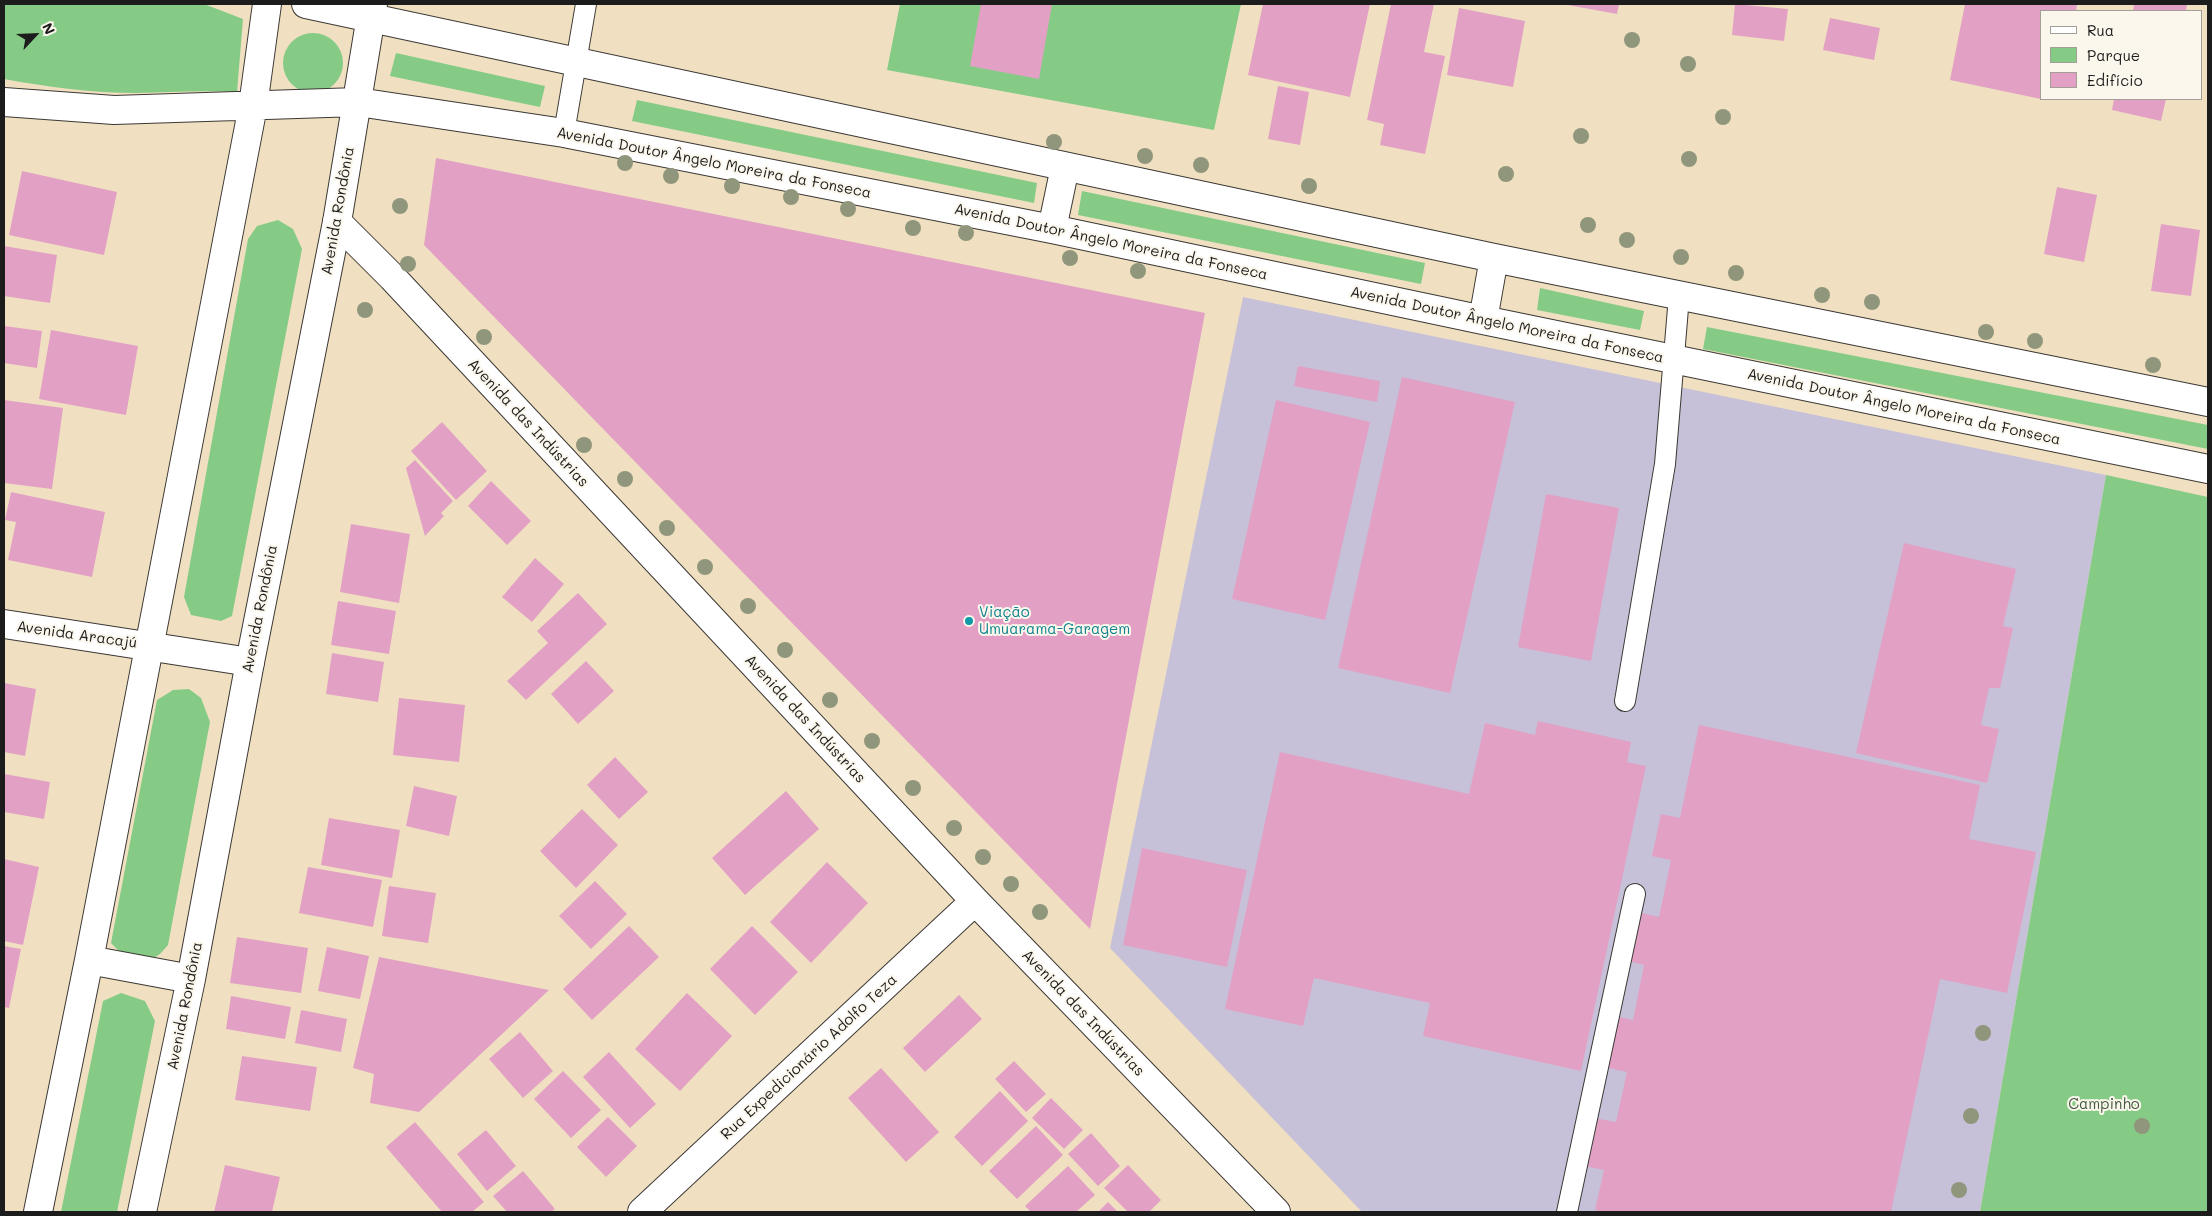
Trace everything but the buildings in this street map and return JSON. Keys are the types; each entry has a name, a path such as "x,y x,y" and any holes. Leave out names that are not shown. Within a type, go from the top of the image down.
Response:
{"street":[{"path":"38,1212 89,960 253,106 268,4"},
{"path":"306,4 372,11 575,62 1065,167 1494,258 2208,402"},
{"name":"Avenida Rondônia","path":"142,1212 191,978 250,662 337,222 372,11"},
{"name":"Avenida Doutor Ângelo Moreira da Fonseca","path":"4,102 114,110 358,102 564,133 1052,229 2208,469"},
{"path":"1052,229 1065,167"},
{"name":"Avenida das Indústrias","path":"337,222 399,284 975,901 1276,1212"},
{"path":"1484,320 1494,258"},
{"name":"Avenida Aracajú","path":"4,624 250,662"},
{"name":"Rua Expedicionário Adolfo Teza","path":"642,1212 975,901"},
{"path":"89,960 191,978"}],"lane":[{"path":"564,133 586,4"},
{"path":"1625,701 1665,464 1672,359 1679,296"},
{"path":"1567,1212 1635,894"}],"shaded area":[{"path":"1243,297 2106,475 1980,1212 1362,1212 1110,948"}],"green space":[{"path":"4,4 204,4 243,19 237,92 103,92 4,79"},
{"path":"900,4 1241,4 1214,130 887,70"},
{"path":"313,33 330,38 338,46 343,63 338,80 330,88 313,93 296,88 288,80 283,63 288,46 296,38"},
{"path":"396,53 545,86 540,107 390,76"},
{"path":"637,100 1037,183 1034,203 632,121"},
{"path":"1082,191 1425,263 1421,284 1078,215"},
{"path":"278,220 293,229 302,249 232,616 221,621 191,615 184,597 248,239 257,226"},
{"path":"1540,288 1644,311 1640,330 1537,310"},
{"path":"1707,327 2208,425 2208,449 1703,349"},
{"name":"Campinho","path":"2106,475 2208,497 2208,1212 1980,1212"},
{"path":"189,689 201,698 210,722 168,945 160,954 149,961 124,956 111,943 157,700 173,690"},
{"path":"121,993 145,1001 155,1021 117,1212 61,1212 103,1001"}],"place":[{"name":"Viação Umuarama-Garagem","path":"969,621"}]}
